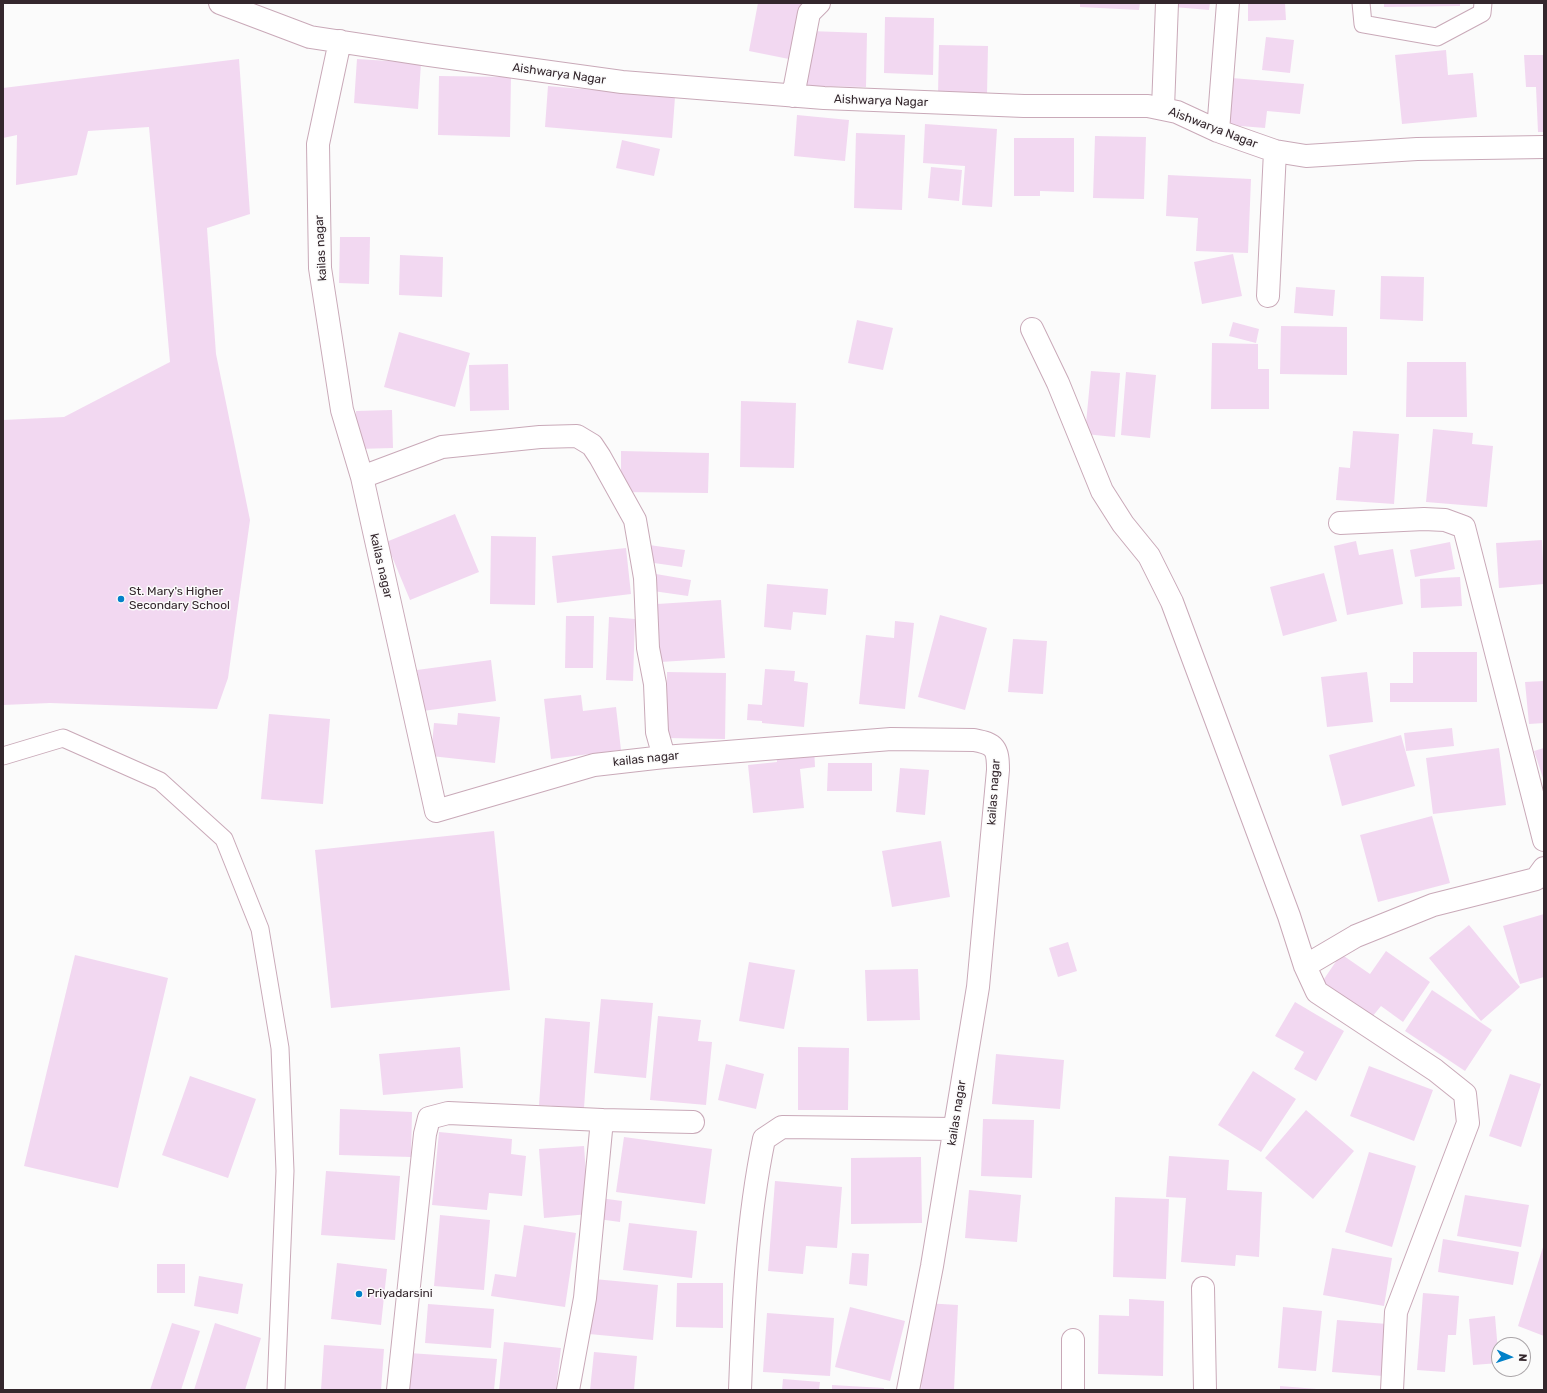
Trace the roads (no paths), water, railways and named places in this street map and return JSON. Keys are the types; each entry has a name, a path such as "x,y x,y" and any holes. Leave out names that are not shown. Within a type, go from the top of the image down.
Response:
{"street":[{"name":"Aishwarya Nagar","path":"220,3 310,37 622,82 794,96 1024,106 1148,106 1163,108 1183,114 1218,131 1275,151 1306,156 1417,149 1544,147"},
{"path":"794,96 810,13 818,3"},
{"path":"1163,108 1167,3"},
{"path":"1218,131 1228,3"},
{"name":"kailas nagar","path":"340,41 318,144 320,268 342,410 362,477 436,811 594,765 664,757 891,739 974,740 987,743 995,749 997,754 998,770 978,987 932,1266 908,1390"},
{"path":"1268,296 1275,151"},
{"path":"1032,329 1058,383 1102,491 1123,524 1149,556 1172,602 1289,916 1305,966 1317,992 1435,1070 1465,1094 1468,1123 1396,1312 1392,1390"},
{"path":"362,477 442,447 540,437 576,436 592,445 635,520 645,578 648,648 655,684 657,732 664,757"},
{"path":"1340,523 1424,519 1445,520 1464,527 1544,840"},
{"path":"1305,966 1356,936 1433,905 1541,876"},
{"path":"398,1390 425,1134 429,1118 448,1113 602,1120 693,1122"},
{"path":"568,1390 585,1298 602,1120"},
{"path":"740,1390 742,1311 756,1176 764,1139 782,1127 954,1129"},
{"path":"1203,1288 1205,1390"},
{"path":"1073,1340 1073,1390"}],"lane":[{"path":"1361,3 1363,24 1437,37 1482,13 1483,3"},
{"path":"3,756 63,738 160,781 224,839 260,929 280,1048 285,1171 276,1390"}],"place":[{"name":"St. Mary's Higher Secondary School","path":"121,599"},
{"name":"Priyadarsini","path":"359,1294"}]}
